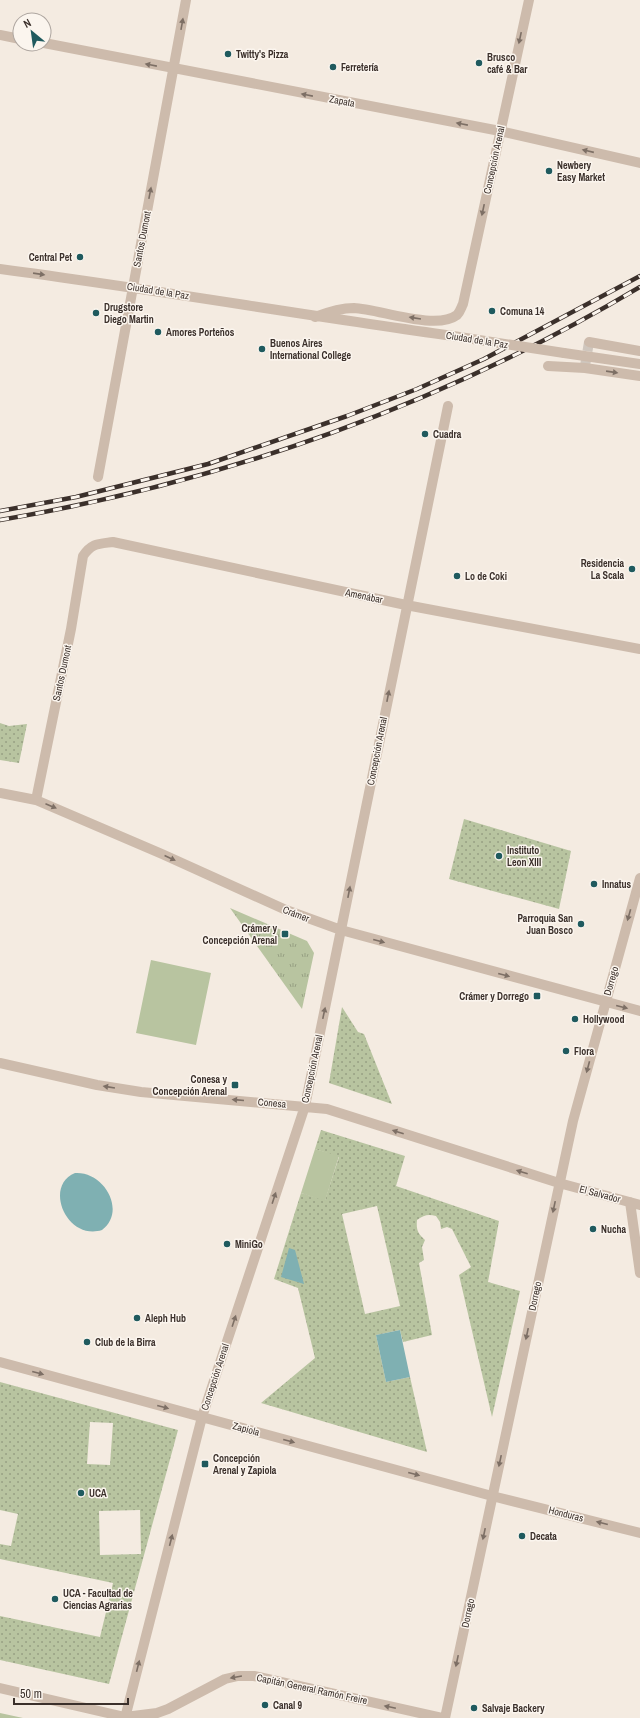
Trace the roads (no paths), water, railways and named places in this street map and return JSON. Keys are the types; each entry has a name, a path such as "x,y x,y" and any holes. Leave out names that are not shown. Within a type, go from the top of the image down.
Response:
{"street":[{"name":"Santos Dumont","path":"98,477 186,0"},
{"name":"Concepción Arenal","path":"453,317 458,313 463,304 529,0"},
{"path":"0,35 12,37"},
{"name":"Zapata","path":"52,46 500,131 640,163"},
{"name":"Ciudad de la Paz","path":"0,269 133,287 315,317 640,364"},
{"name":"Ciudad de la Paz","path":"315,317 336,310 354,308 435,321 453,317"},
{"path":"589,342 640,351"},
{"path":"548,366 585,367 640,376"},
{"name":"Concepción Arenal","path":"125,1718 202,1417 305,1106 406,605 448,406"},
{"name":"Amenábar","path":"89,547 113,542 406,605 640,649"},
{"name":"Santos Dumont","path":"36,800 71,629 83,556 89,547"},
{"name":"Crámer","path":"0,793 36,800 162,854 286,910 341,930 640,1011"},
{"name":"Dorrego","path":"445,1718 573,1121 640,878"},
{"name":"Conesa","path":"0,1063 97,1085 142,1092 327,1109 559,1183"},
{"name":"El Salvador","path":"559,1183 640,1205"},
{"path":"630,1202 640,1273"},
{"name":"Zapiola","path":"0,1362 492,1496"},
{"name":"Honduras","path":"492,1496 640,1533"},
{"name":"Capitán General Ramón Freire","path":"0,1688 125,1718 168,1709 225,1679 238,1676 254,1676 442,1718"}],"water":[{"path":"75,1173 86,1174 95,1178 103,1185 109,1194 112,1203 112,1213 109,1222 102,1230 89,1231 79,1228 70,1220 63,1210 60,1200 61,1189 66,1180"},
{"path":"289,1248 295,1250 304,1284 281,1277"},
{"path":"400,1330 410,1377 386,1382 376,1335"}],"tunnel":[{"path":"585,366 589,342"}],"railway":[{"path":"0,511 76,497 208,464 347,416 417,389 484,359 640,276"},
{"path":"0,520 84,504 167,484 250,460 331,433 411,402 489,367 565,329 640,287"}],"place":[{"name":"Twitty's Pizza","path":"228,54"},
{"name":"Brusco café & Bar","path":"479,63"},
{"name":"Ferretería","path":"333,67"},
{"name":"Newbery Easy Market","path":"549,171"},
{"name":"Central Pet","path":"80,257"},
{"name":"Comuna 14","path":"492,311"},
{"name":"Drugstore Diego Martin","path":"96,313"},
{"name":"Amores Porteños","path":"158,332"},
{"name":"Buenos Aires International College","path":"262,349"},
{"name":"Cuadra","path":"425,434"},
{"name":"Residencia La Scala","path":"632,569"},
{"name":"Lo de Coki","path":"457,576"},
{"name":"Instituto Leon XIII","path":"499,856"},
{"name":"Innatus","path":"594,884"},
{"name":"Parroquia San Juan Bosco","path":"581,924"},
{"name":"Crámer y Concepción Arenal","path":"285,934"},
{"name":"Crámer y Dorrego","path":"537,996"},
{"name":"Hollywood","path":"575,1019"},
{"name":"Flora","path":"566,1051"},
{"name":"Conesa y Concepción Arenal","path":"235,1085"},
{"name":"Nucha","path":"593,1229"},
{"name":"MiniGo","path":"227,1244"},
{"name":"Aleph Hub","path":"137,1318"},
{"name":"Club de la Birra","path":"87,1342"},
{"name":"Concepción Arenal y Zapiola","path":"205,1464"},
{"name":"UCA","path":"81,1493"},
{"name":"Decata","path":"522,1536"},
{"name":"UCA - Facultad de Ciencias Agrarias","path":"55,1599"},
{"name":"Canal 9","path":"265,1705"},
{"name":"Salvaje Backery","path":"474,1708"}]}
